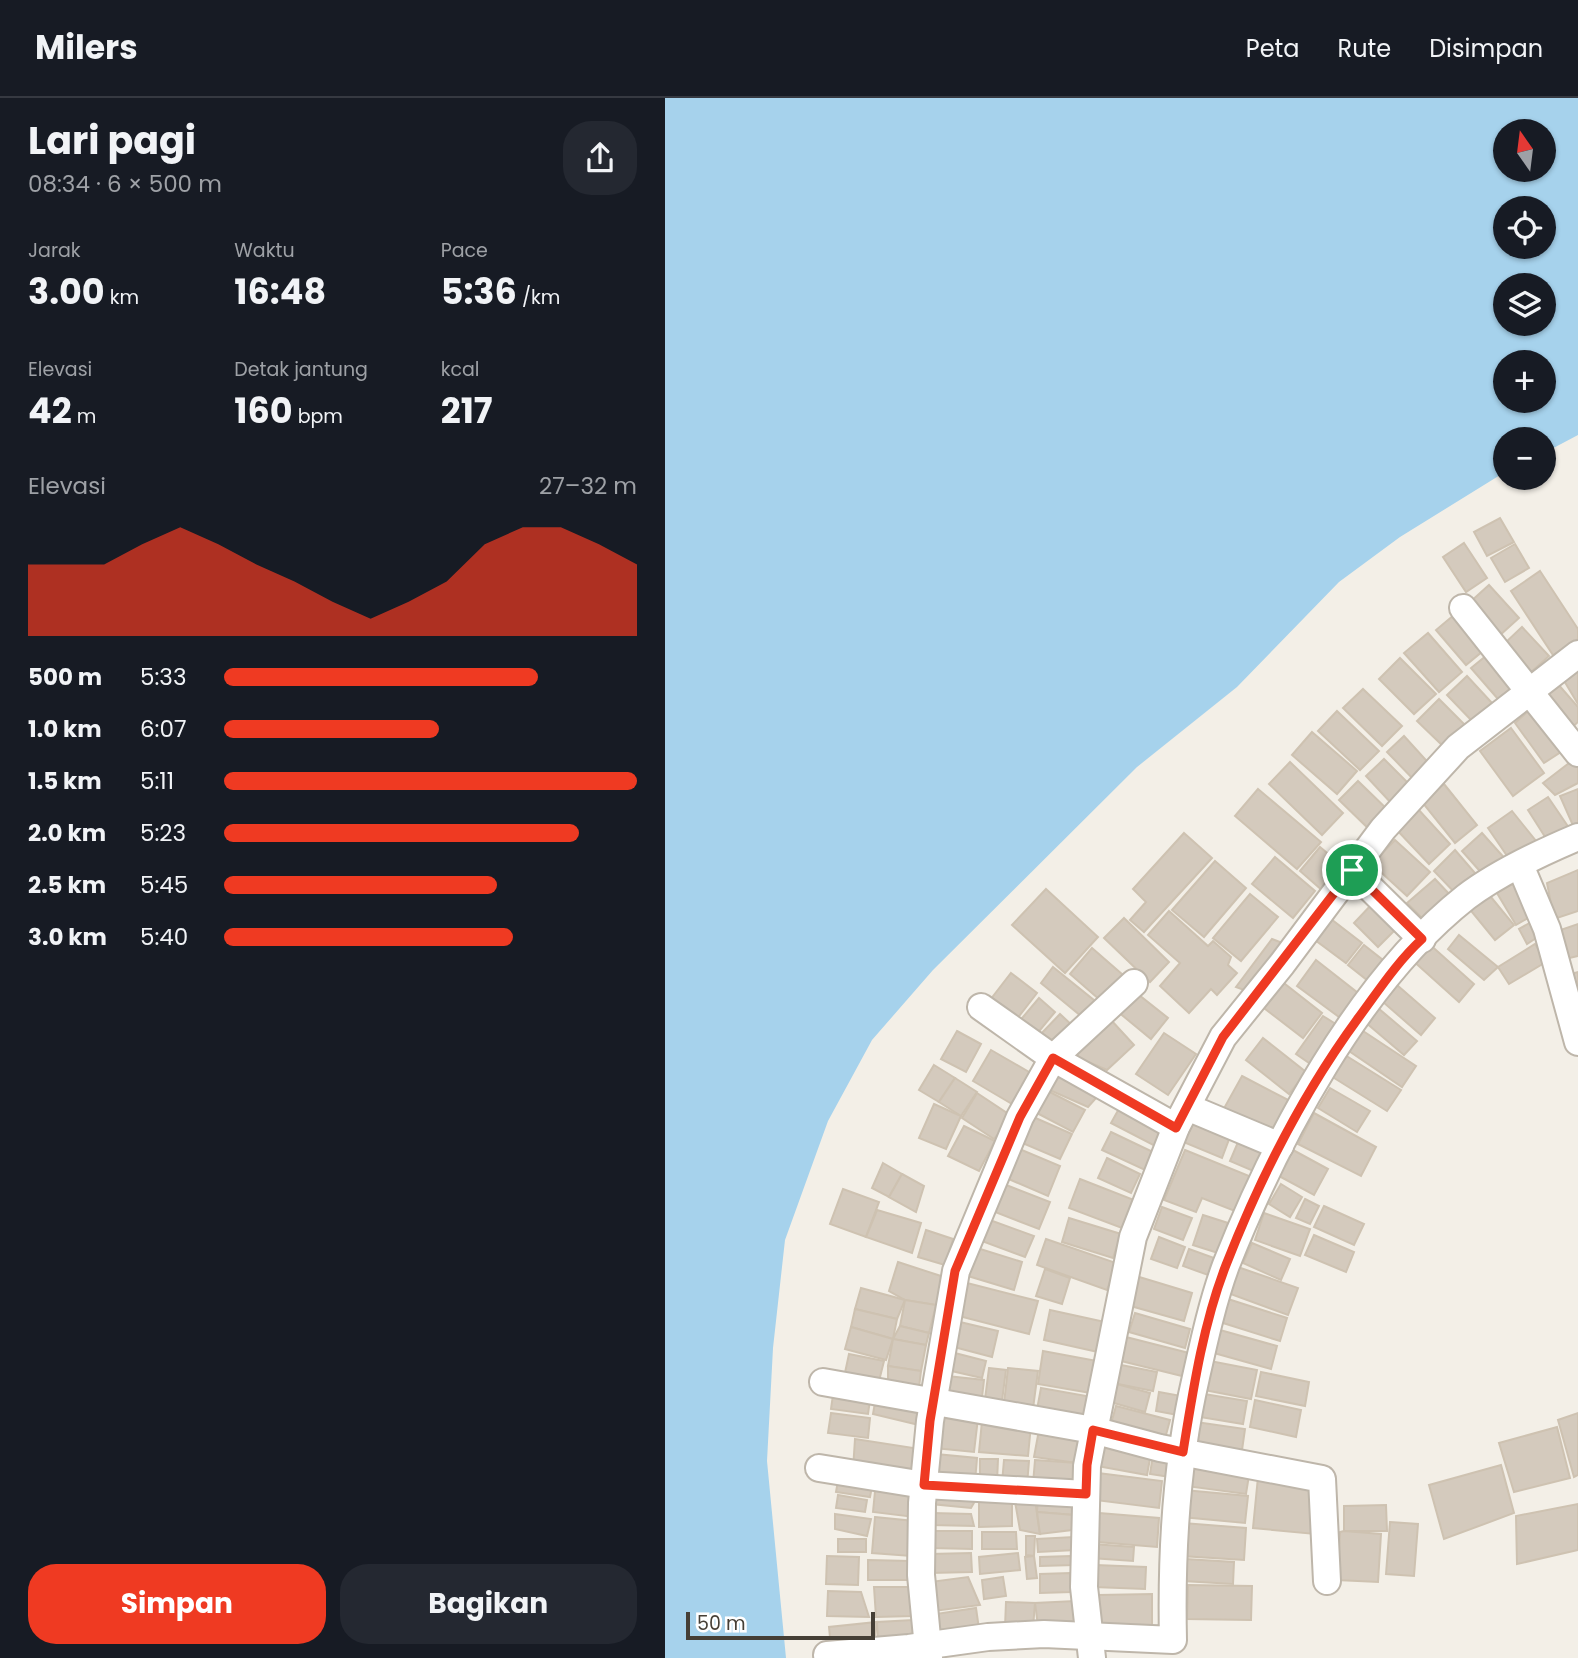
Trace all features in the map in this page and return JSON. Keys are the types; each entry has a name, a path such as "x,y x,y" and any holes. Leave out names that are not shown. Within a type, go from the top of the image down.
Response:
{"street":[{"path":"1463,608 1578,753"},
{"path":"1091,1647 1084,1587 1087,1465 1093,1430 1133,1237 1182,1117 1223,1037 1383,830 1458,747 1578,654"},
{"path":"827,1655 928,1652 988,1637 1091,1647 1173,1640 1172,1569 1183,1452 1195,1379 1225,1267 1291,1122 1341,1042 1402,957 1467,897 1520,865 1578,838"},
{"path":"1520,865 1547,929 1578,1042"},
{"path":"1352,870 1422,939"},
{"path":"928,1652 921,1574 924,1485 932,1404 955,1271 1020,1117 1053,1058 1134,983"},
{"path":"981,1007 1053,1058 1182,1117 1280,1146"},
{"path":"823,1382 932,1404 1093,1430 1183,1452 1322,1479 1327,1581"},
{"path":"819,1468 924,1485 1086,1494"}],"water":[{"path":"665,98 1578,98 1578,435 1556,447 1556,427 1493,427 1493,479 1400,537 1339,582 1237,687 1137,767 933,970 872,1040 828,1121 785,1240 773,1348 767,1461 786,1658 665,1658"}],"building":[{"path":"1500,518 1514,542 1487,556 1474,532"},
{"path":"1464,543 1487,578 1466,592 1443,557"},
{"path":"1515,544 1529,568 1505,582 1491,558"},
{"path":"1540,571 1578,629 1578,639 1553,655 1511,591"},
{"path":"1489,585 1519,618 1499,636 1469,603"},
{"path":"1460,610 1489,646 1466,665 1436,630"},
{"path":"1522,627 1549,656 1530,673 1504,644"},
{"path":"1428,633 1462,672 1439,692 1404,653"},
{"path":"1492,651 1519,682 1498,699 1471,668"},
{"path":"1400,658 1436,694 1414,714 1379,679"},
{"path":"1578,668 1578,704 1563,679"},
{"path":"1467,676 1492,703 1473,722 1447,695"},
{"path":"1557,683 1578,707 1578,722 1568,731 1539,698"},
{"path":"1363,689 1402,726 1382,746 1343,708"},
{"path":"1439,699 1465,725 1444,747 1417,721"},
{"path":"1533,707 1567,748 1544,763 1515,723"},
{"path":"1337,711 1379,751 1360,770 1318,731"},
{"path":"1511,728 1544,773 1513,796 1480,751"},
{"path":"1312,732 1357,771 1337,794 1292,755"},
{"path":"1404,736 1434,769 1418,784 1387,752"},
{"path":"1384,759 1412,787 1393,805 1366,776"},
{"path":"1573,760 1578,766 1578,783 1555,795 1543,783"},
{"path":"1290,762 1343,813 1322,835 1269,784"},
{"path":"1358,781 1391,813 1372,832 1339,800"},
{"path":"1444,784 1477,825 1455,843 1422,802"},
{"path":"1258,789 1321,842 1297,869 1235,816"},
{"path":"1578,789 1578,829 1575,830 1560,796"},
{"path":"1548,797 1569,828 1547,840 1528,810"},
{"path":"1417,808 1450,844 1429,864 1395,828"},
{"path":"1512,811 1536,841 1512,863 1488,828"},
{"path":"1184,833 1212,858 1144,932 1130,920 1146,902 1133,889"},
{"path":"1482,833 1507,861 1486,878 1462,851"},
{"path":"1395,840 1430,872 1407,896 1372,864"},
{"path":"1320,847 1344,867 1323,891 1300,871"},
{"path":"1455,850 1481,880 1457,895 1434,871"},
{"path":"1275,857 1315,891 1293,918 1252,884"},
{"path":"1215,861 1246,888 1204,937 1172,910"},
{"path":"1578,870 1578,911 1554,919 1547,883"},
{"path":"1435,879 1452,897 1424,920 1407,903"},
{"path":"1516,882 1535,914 1516,925 1497,893"},
{"path":"1046,889 1098,937 1065,973 1012,925"},
{"path":"1486,891 1514,925 1495,940 1467,906"},
{"path":"1250,894 1278,917 1241,961 1213,938"},
{"path":"1373,903 1397,928 1378,947 1354,923"},
{"path":"1169,911 1208,946 1213,941 1231,957 1228,965 1237,973 1217,995 1211,989 1189,1013 1160,986 1180,963 1148,935"},
{"path":"1124,918 1169,962 1150,982 1104,938"},
{"path":"1331,919 1362,943 1346,963 1315,940"},
{"path":"1533,921 1542,934 1527,944 1519,929"},
{"path":"1578,924 1578,956 1565,959 1558,931"},
{"path":"1459,935 1498,967 1484,980 1448,949"},
{"path":"1272,939 1285,944 1247,991 1236,987"},
{"path":"1427,942 1474,984 1459,1002 1411,959"},
{"path":"1535,944 1546,962 1509,984 1498,967"},
{"path":"1364,945 1388,964 1372,984 1348,965"},
{"path":"1092,948 1130,981 1107,1006 1070,974"},
{"path":"1316,960 1358,993 1339,1017 1297,986"},
{"path":"1053,967 1100,1005 1087,1021 1041,983"},
{"path":"1578,972 1578,1000 1564,976"},
{"path":"1011,973 1037,993 1013,1024 987,1004"},
{"path":"1280,980 1322,1013 1303,1038 1260,1005"},
{"path":"1397,985 1435,1018 1421,1035 1383,1002"},
{"path":"1134,991 1168,1018 1151,1039 1117,1011"},
{"path":"1039,998 1055,1012 1035,1036 1018,1023"},
{"path":"1378,1008 1417,1041 1404,1055 1365,1022"},
{"path":"1060,1014 1075,1028 1053,1051 1038,1037"},
{"path":"1323,1016 1342,1028 1315,1067 1296,1054"},
{"path":"1111,1020 1134,1045 1107,1070 1072,1055"},
{"path":"1360,1029 1416,1066 1402,1087 1346,1049"},
{"path":"957,1031 981,1044 966,1072 941,1059"},
{"path":"1164,1033 1196,1054 1168,1095 1136,1074"},
{"path":"1263,1038 1306,1072 1289,1094 1246,1060"},
{"path":"991,1050 1036,1076 1017,1107 973,1081"},
{"path":"1345,1055 1401,1090 1387,1111 1331,1076"},
{"path":"934,1065 955,1078 939,1102 919,1090"},
{"path":"1054,1067 1104,1089 1088,1107 1045,1088"},
{"path":"1242,1076 1294,1103 1275,1139 1222,1112"},
{"path":"955,1078 977,1092 961,1116 939,1102"},
{"path":"1330,1088 1370,1111 1357,1132 1318,1108"},
{"path":"1044,1089 1085,1110 1073,1132 1033,1111"},
{"path":"977,1093 1013,1117 994,1139 962,1118"},
{"path":"934,1104 961,1116 946,1149 919,1138"},
{"path":"1121,1105 1169,1130 1159,1148 1111,1123"},
{"path":"1314,1113 1376,1147 1361,1176 1298,1144"},
{"path":"1031,1116 1072,1134 1060,1159 1020,1142"},
{"path":"1191,1118 1231,1134 1222,1158 1181,1141"},
{"path":"964,1126 995,1141 979,1171 948,1156"},
{"path":"1111,1132 1153,1152 1145,1170 1102,1150"},
{"path":"1241,1135 1270,1147 1258,1173 1230,1161"},
{"path":"1017,1148 1060,1166 1048,1196 1004,1177"},
{"path":"1185,1150 1254,1178 1240,1213 1202,1198 1196,1212 1164,1200"},
{"path":"1293,1150 1328,1169 1314,1195 1279,1176"},
{"path":"1107,1158 1140,1174 1131,1193 1098,1178"},
{"path":"883,1163 902,1174 889,1197 872,1188"},
{"path":"902,1174 924,1186 916,1212 889,1197"},
{"path":"1080,1179 1134,1200 1122,1228 1069,1208"},
{"path":"1001,1183 1050,1202 1039,1229 990,1210"},
{"path":"1281,1184 1302,1197 1290,1217 1269,1204"},
{"path":"843,1189 879,1202 866,1237 830,1224"},
{"path":"1305,1199 1319,1206 1310,1224 1296,1218"},
{"path":"1324,1206 1364,1224 1354,1245 1314,1227"},
{"path":"1162,1207 1192,1218 1183,1240 1154,1229"},
{"path":"877,1210 921,1223 912,1253 866,1237"},
{"path":"1264,1213 1310,1229 1300,1256 1255,1240"},
{"path":"1203,1215 1228,1223 1218,1253 1193,1245"},
{"path":"1069,1218 1121,1234 1113,1258 1062,1242"},
{"path":"987,1219 1034,1236 1025,1257 979,1240"},
{"path":"926,1230 953,1239 945,1265 918,1257"},
{"path":"1314,1235 1354,1252 1346,1272 1305,1255"},
{"path":"1159,1237 1185,1247 1177,1268 1151,1259"},
{"path":"1046,1239 1116,1263 1107,1290 1037,1265"},
{"path":"1252,1243 1290,1259 1281,1280 1243,1263"},
{"path":"977,1248 1022,1262 1014,1290 968,1276"},
{"path":"1189,1249 1217,1259 1211,1276 1183,1266"},
{"path":"898,1262 944,1277 936,1305 905,1300 889,1291"},
{"path":"1235,1266 1298,1288 1288,1315 1225,1292"},
{"path":"1045,1269 1070,1278 1062,1304 1036,1296"},
{"path":"1136,1276 1192,1293 1184,1321 1127,1305"},
{"path":"967,1283 1038,1301 1029,1334 959,1316"},
{"path":"861,1288 905,1300 897,1319 855,1309"},
{"path":"1228,1299 1287,1318 1280,1341 1220,1322"},
{"path":"905,1300 936,1305 929,1333 900,1326"},
{"path":"855,1309 897,1319 893,1339 851,1327"},
{"path":"1050,1310 1105,1322 1098,1352 1044,1340"},
{"path":"1135,1313 1190,1329 1185,1348 1129,1332"},
{"path":"960,1322 998,1331 992,1357 954,1347"},
{"path":"900,1326 929,1333 926,1345 893,1339"},
{"path":"851,1327 893,1339 886,1360 845,1349"},
{"path":"1220,1330 1277,1346 1271,1369 1214,1353"},
{"path":"1126,1337 1189,1353 1182,1376 1121,1361"},
{"path":"893,1339 926,1345 921,1371 888,1366"},
{"path":"1043,1351 1097,1361 1091,1393 1038,1384"},
{"path":"951,1352 986,1361 982,1378 947,1370"},
{"path":"849,1354 884,1361 877,1389 843,1382"},
{"path":"1210,1361 1257,1370 1251,1399 1204,1390"},
{"path":"1116,1364 1157,1372 1153,1391 1113,1383"},
{"path":"888,1366 921,1371 918,1395 888,1389"},
{"path":"989,1368 1006,1370 1001,1409 984,1407"},
{"path":"1008,1368 1038,1371 1032,1416 1003,1412"},
{"path":"1261,1372 1309,1382 1305,1406 1256,1396"},
{"path":"947,1376 984,1380 981,1406 944,1402"},
{"path":"1113,1383 1150,1393 1145,1412 1107,1401"},
{"path":"834,1388 871,1393 868,1414 831,1409"},
{"path":"1041,1388 1092,1397 1087,1425 1036,1415"},
{"path":"1159,1392 1181,1396 1178,1415 1156,1411"},
{"path":"1198,1393 1247,1401 1243,1424 1194,1416"},
{"path":"876,1397 923,1408 919,1425 873,1414"},
{"path":"1255,1400 1301,1410 1296,1437 1250,1427"},
{"path":"1116,1406 1170,1420 1163,1446 1109,1431"},
{"path":"831,1413 870,1418 868,1438 828,1433"},
{"path":"1578,1413 1578,1475 1574,1477 1558,1420"},
{"path":"939,1414 978,1418 974,1452 935,1448"},
{"path":"982,1421 1031,1425 1028,1456 979,1452"},
{"path":"1196,1422 1245,1429 1242,1450 1193,1443"},
{"path":"1557,1427 1570,1478 1514,1492 1499,1443"},
{"path":"1039,1430 1081,1437 1077,1463 1034,1457"},
{"path":"855,1439 920,1449 916,1480 853,1470"},
{"path":"1102,1445 1151,1453 1147,1475 1097,1466"},
{"path":"936,1454 977,1458 975,1482 934,1479"},
{"path":"1153,1455 1180,1458 1177,1478 1150,1474"},
{"path":"980,1459 998,1459 997,1482 980,1481"},
{"path":"1004,1460 1029,1461 1027,1485 1002,1483"},
{"path":"1035,1460 1077,1463 1075,1487 1033,1484"},
{"path":"1190,1460 1250,1469 1246,1494 1186,1486"},
{"path":"1501,1465 1514,1513 1444,1539 1429,1485"},
{"path":"1098,1473 1162,1481 1159,1508 1095,1500"},
{"path":"1258,1477 1320,1483 1315,1534 1253,1528"},
{"path":"838,1481 873,1481 870,1497 836,1492"},
{"path":"876,1481 917,1485 914,1517 873,1512"},
{"path":"933,1490 979,1494 971,1508 931,1504"},
{"path":"1184,1490 1248,1496 1245,1523 1182,1517"},
{"path":"1034,1493 1040,1534 1020,1530 1014,1496"},
{"path":"979,1494 1012,1494 1012,1526 979,1527"},
{"path":"838,1495 867,1500 865,1512 836,1508"},
{"path":"1038,1497 1076,1499 1074,1515 1037,1512"},
{"path":"1578,1504 1578,1550 1517,1564 1516,1516"},
{"path":"1386,1505 1387,1531 1344,1531 1344,1506"},
{"path":"1037,1512 1074,1515 1072,1530 1040,1534"},
{"path":"932,1513 971,1514 974,1526 931,1525"},
{"path":"1099,1513 1159,1518 1157,1547 1097,1542"},
{"path":"835,1514 871,1519 867,1536 835,1529"},
{"path":"875,1517 914,1521 911,1556 872,1553"},
{"path":"1390,1522 1418,1524 1414,1576 1386,1574"},
{"path":"1183,1523 1246,1528 1244,1560 1181,1556"},
{"path":"931,1531 972,1531 972,1549 931,1548"},
{"path":"982,1532 1016,1532 1017,1549 982,1549"},
{"path":"1340,1532 1381,1534 1378,1582 1337,1580"},
{"path":"1026,1536 1035,1536 1034,1556 1026,1555"},
{"path":"1074,1537 1075,1550 1038,1552 1037,1539"},
{"path":"838,1539 866,1539 866,1552 838,1552"},
{"path":"1092,1544 1134,1547 1133,1561 1091,1558"},
{"path":"971,1553 972,1572 930,1573 930,1554"},
{"path":"1018,1553 1020,1570 980,1574 979,1557"},
{"path":"827,1556 859,1557 858,1585 826,1584"},
{"path":"1034,1556 1037,1578 1027,1579 1025,1557"},
{"path":"1071,1556 1074,1565 1040,1566 1040,1557"},
{"path":"1185,1559 1234,1562 1233,1584 1183,1581"},
{"path":"868,1560 910,1561 910,1580 868,1580"},
{"path":"1095,1565 1146,1567 1145,1589 1094,1587"},
{"path":"1070,1573 1071,1592 1040,1593 1040,1574"},
{"path":"968,1577 980,1605 934,1611 930,1582"},
{"path":"1003,1577 1006,1596 984,1599 982,1580"},
{"path":"1188,1585 1252,1586 1251,1620 1187,1619"},
{"path":"874,1587 911,1587 913,1616 876,1617"},
{"path":"828,1591 861,1592 869,1617 827,1616"},
{"path":"1152,1594 1152,1630 1099,1631 1099,1595"},
{"path":"1075,1601 1075,1626 1038,1626 1035,1603"},
{"path":"1006,1602 1035,1603 1033,1628 1005,1627"},
{"path":"976,1608 980,1636 941,1643 936,1614"},
{"path":"913,1620 914,1639 878,1641 877,1622"},
{"path":"877,1622 874,1643 831,1648 829,1627"}],"route":[{"path":"1352,870 1422,939 1402,957 1341,1042 1291,1122 1225,1267 1195,1379 1183,1452 1093,1430 1087,1465 1086,1494 924,1485 930,1421 955,1271 1020,1117 1053,1058 1176,1128 1223,1037 1352,870"}]}
